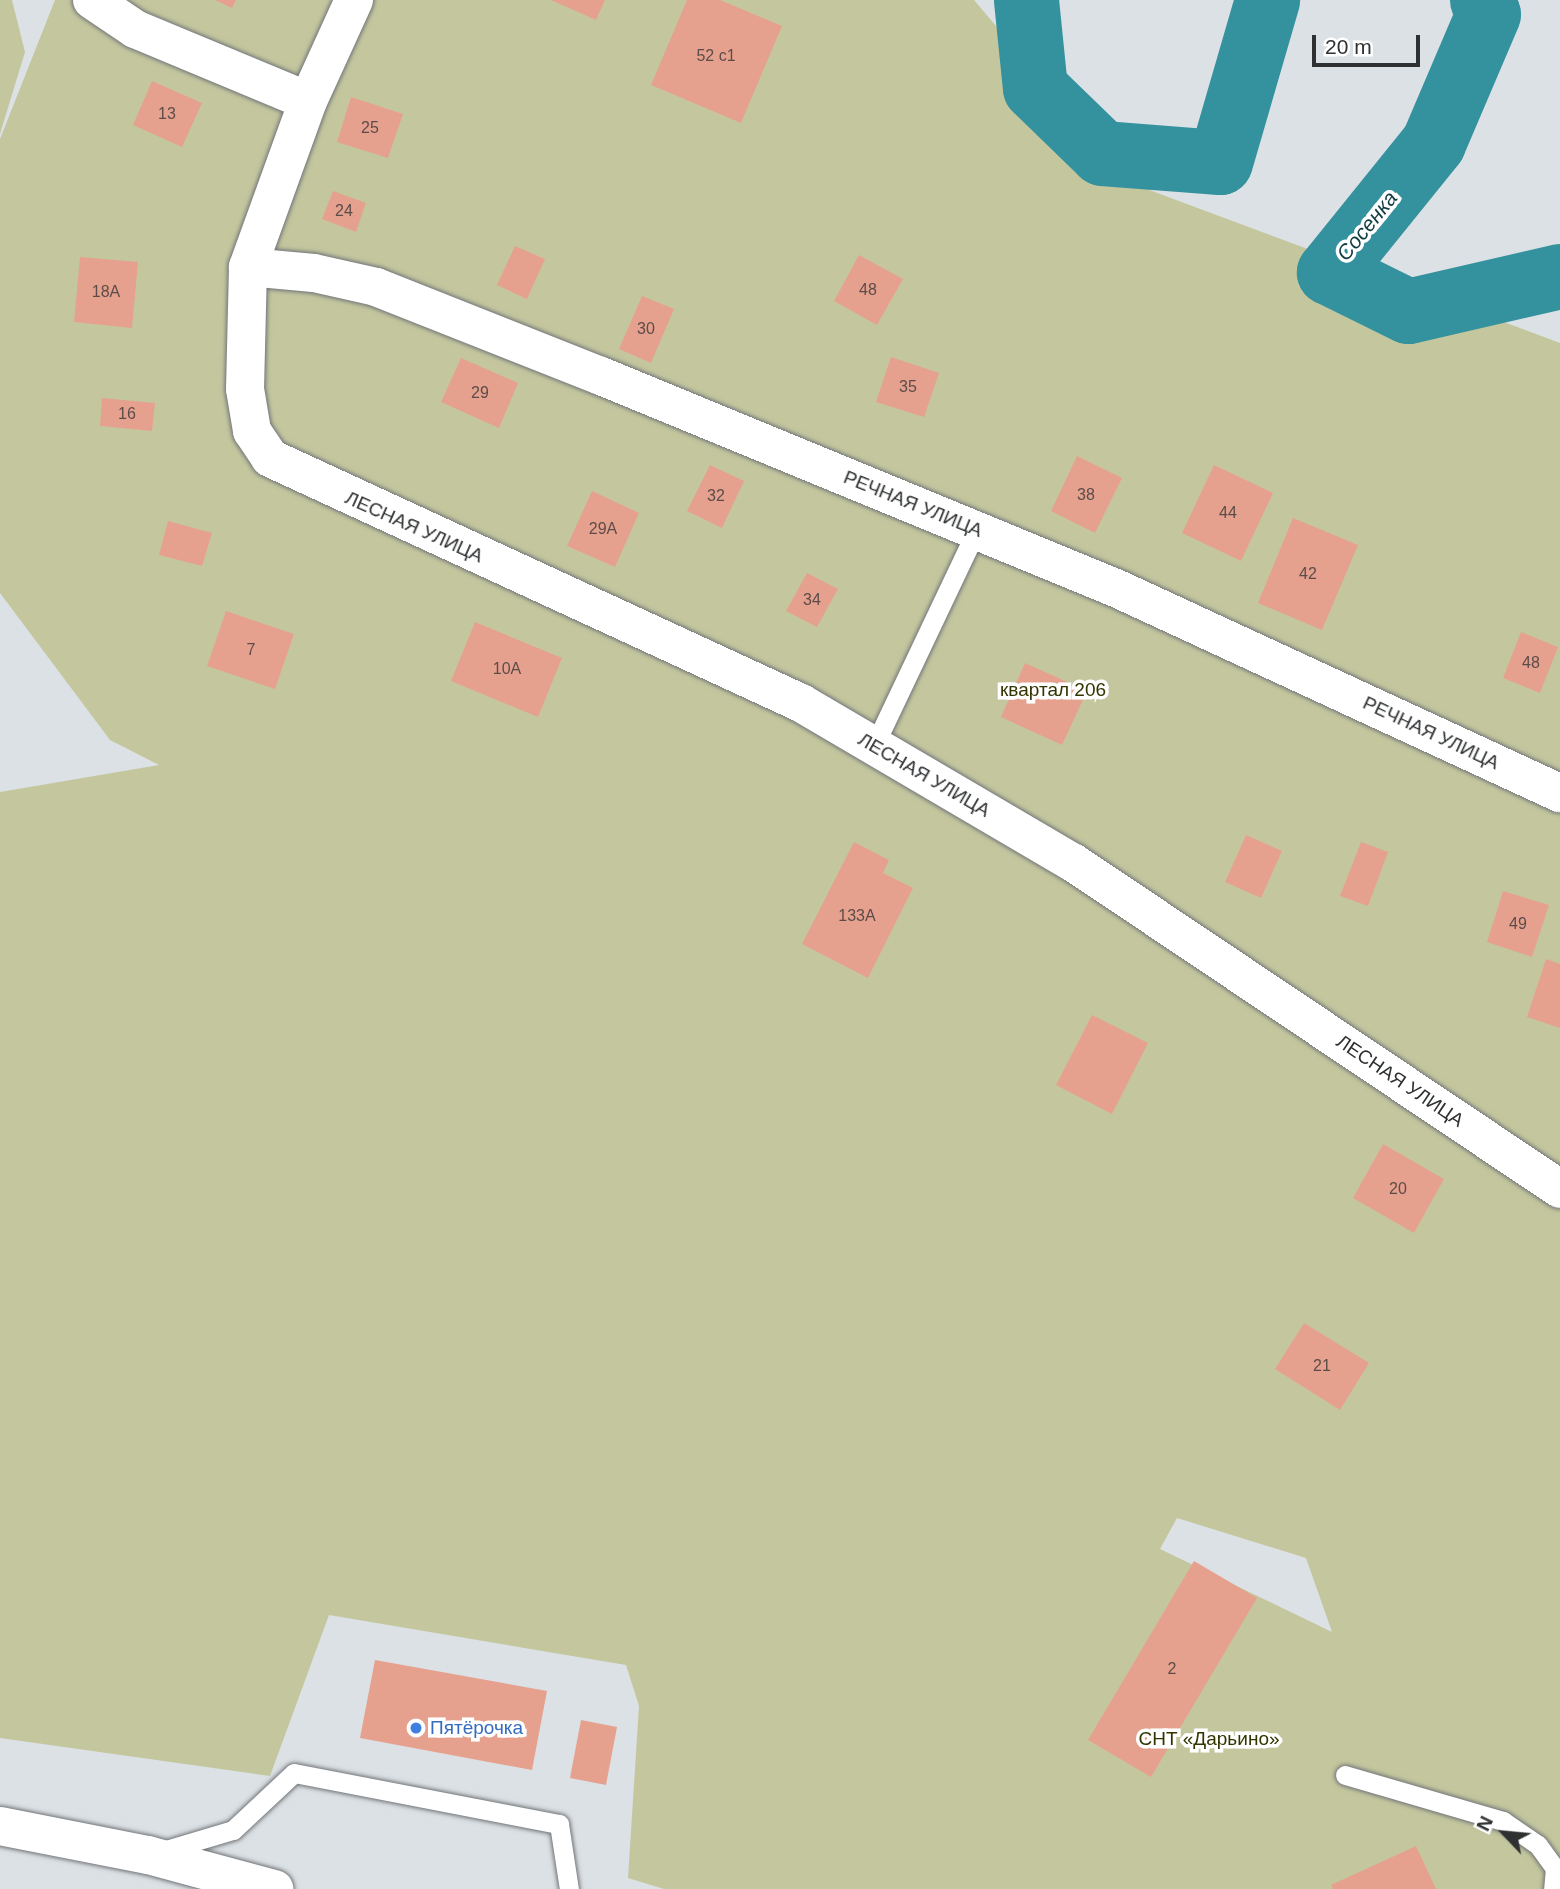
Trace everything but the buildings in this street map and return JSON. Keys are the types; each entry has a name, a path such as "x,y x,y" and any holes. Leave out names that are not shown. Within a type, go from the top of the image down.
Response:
{"street":[{"path":"92,0 135,29 308,102"},
{"path":"248,267 308,102 354,0"},
{"name":"ЛЕСНАЯ УЛИЦА","path":"248,267 245,389 252,431 270,458 304,477 801,703 1074,863 1560,1189"},
{"name":"РЕЧНАЯ УЛИЦА","path":"248,267 314,272 376,287 1118,589 1560,793"},
{"path":"0,1826 148,1855 274,1889"}],"lane":[{"path":"874,746 976,531"},
{"path":"148,1855 233,1830 294,1773 559,1824 569,1889"},
{"path":"1345,1775 1503,1821 1538,1845 1557,1867 1553,1889"}],"green space":[{"path":"0,0 12,0 25,52 0,134"},
{"path":"55,0 974,0 1128,182 1560,343 1560,1889 664,1889 628,1878 639,1706 626,1665 329,1615 270,1776 0,1738 0,792 159,765 110,740 0,593 0,139","holes":["1177,1518 1306,1558 1332,1632 1160,1549"]}],"waterway":[{"name":"Сосенка","path":"1026,0 1035,88 1102,153 1220,162 1267,0"},
{"name":"Сосенка","path":"1482,0 1488,14 1433,143 1329,272 1408,311 1560,276"}],"place":[{"name":"Пятёрочка","path":"416,1728"}],"park label":[{"name":"квартал 206","path":"1053,690"},
{"name":"СНТ «Дарьино»","path":"1209,1739"}]}
